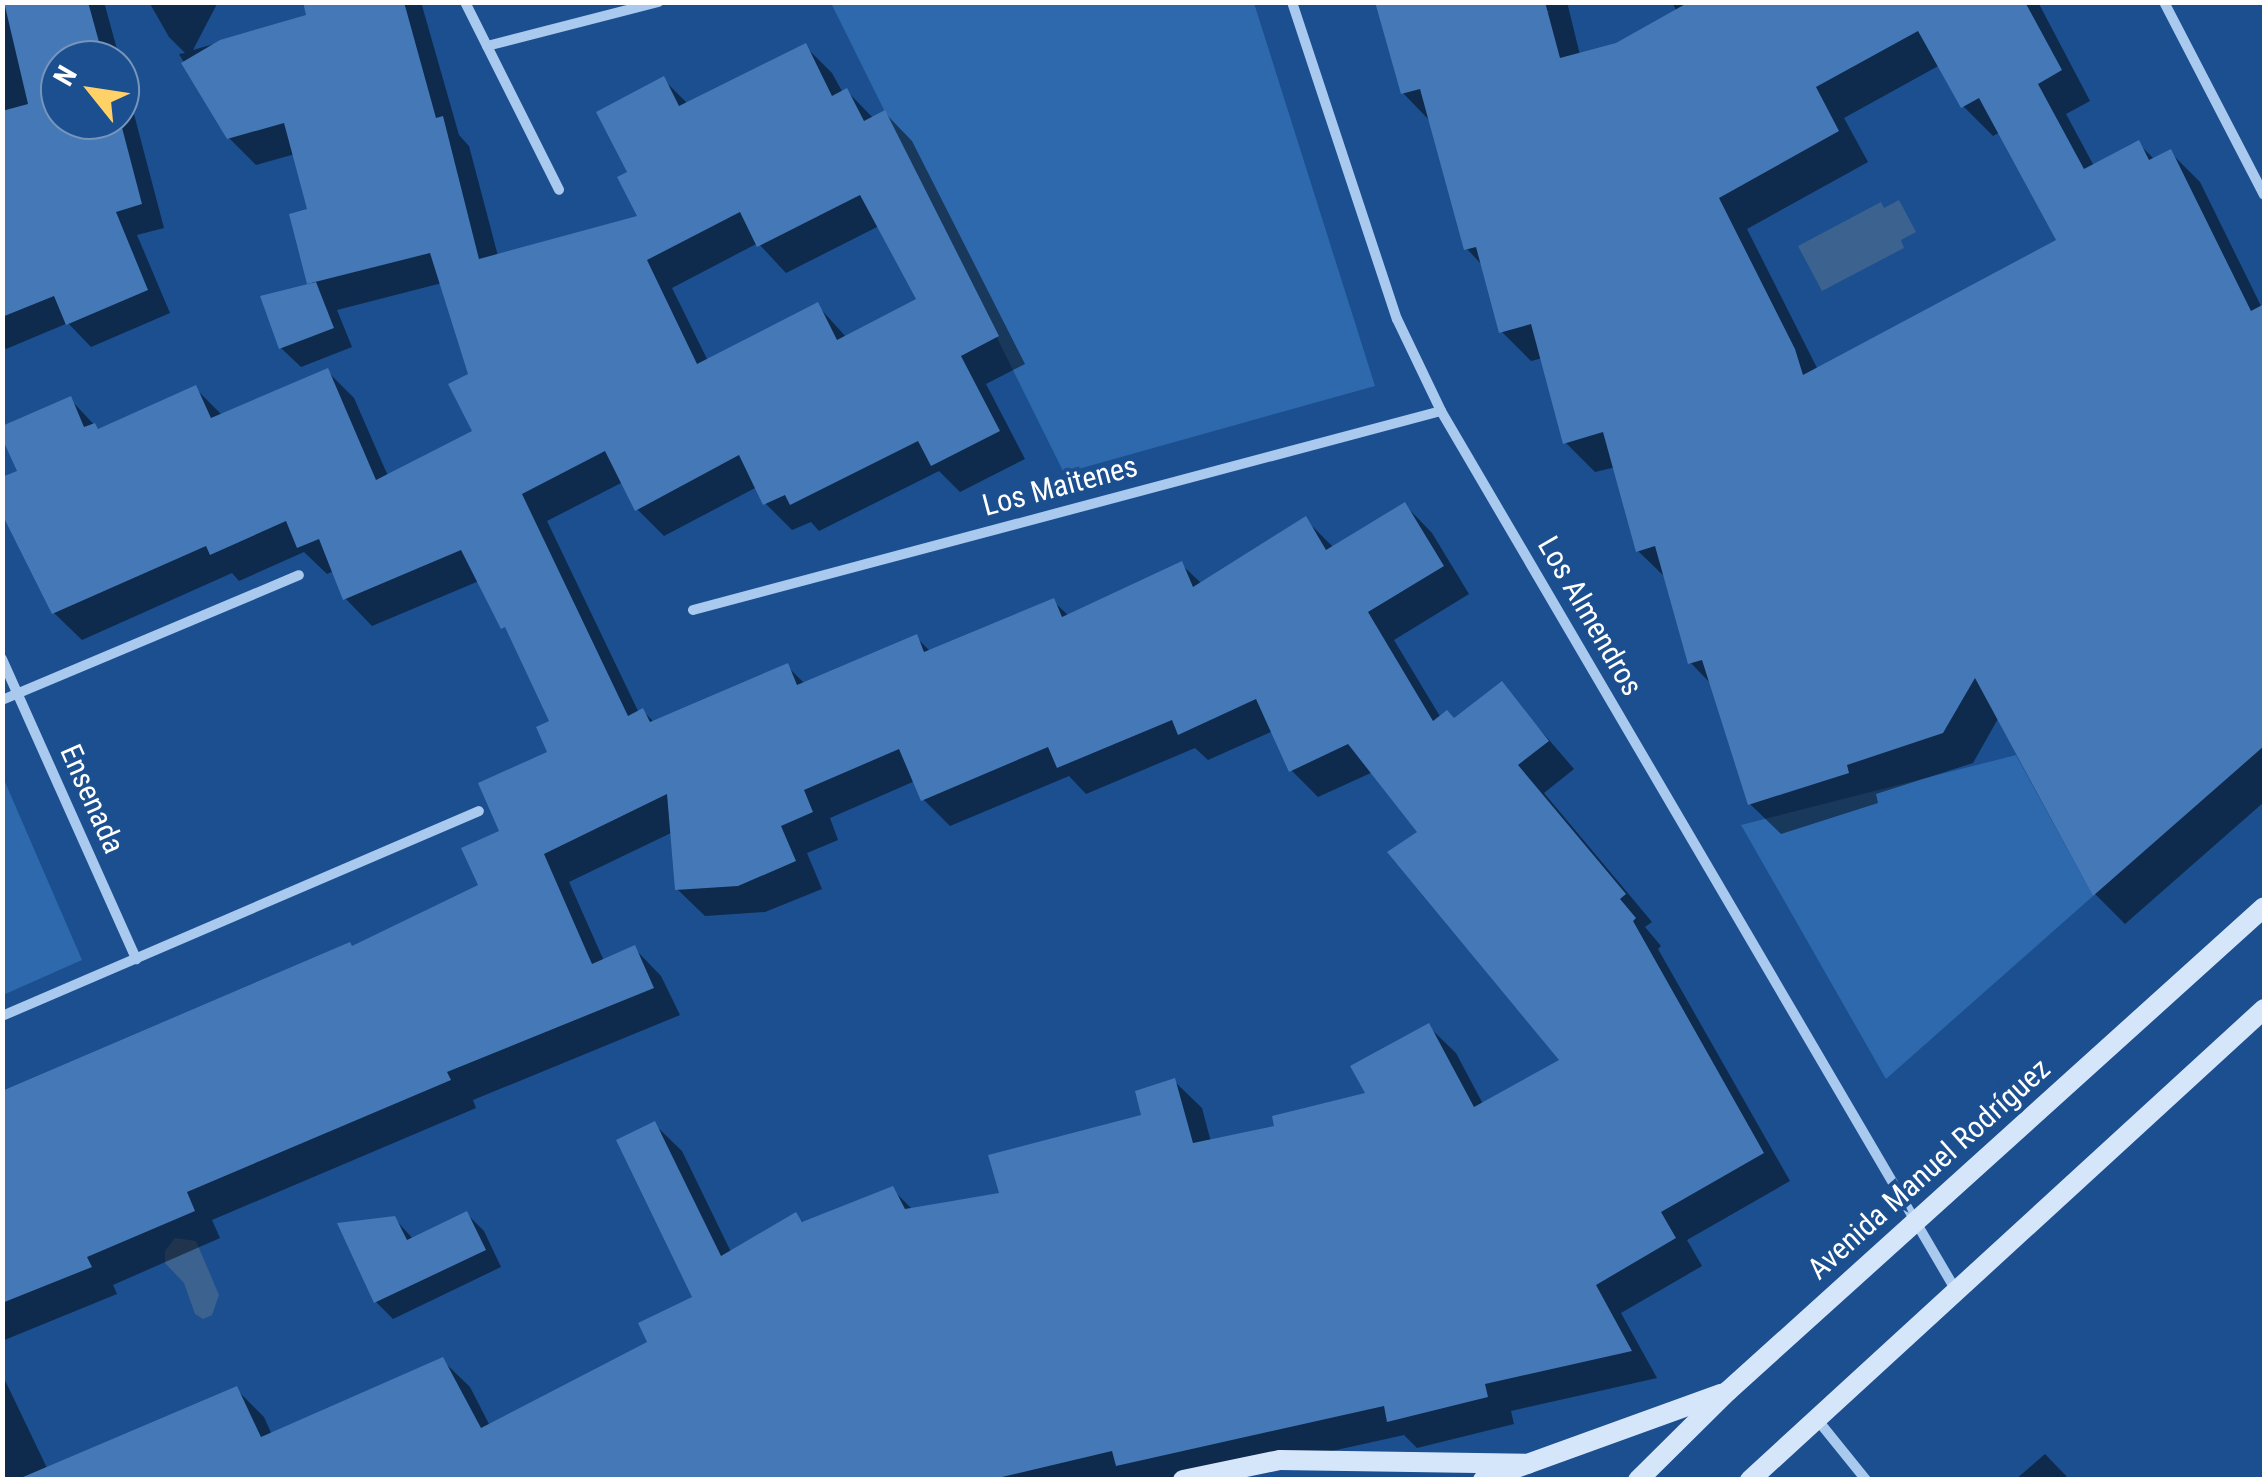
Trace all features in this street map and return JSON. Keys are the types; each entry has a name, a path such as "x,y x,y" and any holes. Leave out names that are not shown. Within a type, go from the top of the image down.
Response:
{"main road":[{"name":"Avenida Manuel Rodríguez","path":"1638,1480 1728,1391 2264,907"},
{"path":"1750,1480 2264,1009"},
{"path":"1483,1480 1728,1391"},
{"path":"1183,1480 1280,1460 1528,1464"}],"street":[{"path":"465,2 559,190"},
{"path":"487,46 658,2"},
{"name":"Los Almendros","path":"1292,2 1397,318 1440,411 1955,1289"},
{"path":"2164,2 2264,195"},
{"name":"Los Maitenes","path":"692,610 1440,411"},
{"path":"2,700 299,575"},
{"name":"Ensenada","path":"2,659 136,959"},
{"path":"2,1016 479,811"},
{"path":"1815,1418 1866,1480"}],"shaded area":[{"path":"831,3 1254,3 1375,386 1064,473"},
{"path":"1899,200 1916,232 1901,240 1904,248 1822,291 1798,246 1881,202 1884,208"},
{"path":"2016,755 2093,896 1886,1079 1741,825"},
{"path":"2,775 82,960 3,995 2,995"},
{"path":"175,1238 196,1241 219,1295 212,1315 203,1319 195,1314 184,1283 165,1263 165,1251"}],"building":[{"path":"4,2 88,2 98,40 40,40 40,140 125,140 142,204 116,212 148,290 66,325 54,296 2,317 2,111 28,104"},
{"path":"303,2 404,2 436,118 443,116 479,259 637,216 617,177 627,172 596,112 664,76 679,106 806,43 832,96 847,88 864,121 885,110 999,336 961,356 1000,431 931,466 918,441 790,505 785,495 763,505 739,455 635,511 605,451 522,494 628,716 643,708 650,722 788,663 797,685 917,634 924,652 1054,598 1062,617 1182,561 1193,587 1306,516 1326,550 1405,502 1444,566 1368,612 1433,721 1447,710 1454,718 1502,681 1549,741 1518,765 1626,894 1620,899 1636,918 1633,921 1764,1153 1661,1212 1676,1238 1596,1285 1632,1351 1485,1384 1488,1397 1387,1422 1384,1406 1116,1466 1112,1451 989,1480 16,1480 237,1386 261,1437 443,1357 481,1428 647,1342 638,1323 692,1297 616,1140 655,1121 721,1256 796,1212 802,1222 893,1186 905,1209 999,1193 988,1155 1141,1115 1135,1091 1175,1078 1193,1143 1274,1126 1272,1116 1365,1093 1350,1066 1429,1023 1474,1107 1559,1060 1387,852 1417,832 1348,744 1289,772 1256,699 1178,735 1172,720 1057,768 1048,747 921,801 899,749 804,790 813,812 781,826 796,861 738,886 675,890 667,794 544,854 592,964 635,945 654,988 447,1072 451,1080 187,1192 195,1211 87,1257 92,1267 2,1303 2,1091 350,942 352,946 478,885 461,848 499,831 478,783 547,752 536,727 549,721 505,627 501,629 461,550 343,600 319,539 297,548 286,521 210,555 206,546 52,614 2,514 2,477 17,471 2,438 2,426 71,396 84,427 95,423 98,429 196,385 211,418 328,368 376,480 472,431 448,384 468,374 430,253 307,284 289,214 307,209 284,123 227,139 181,63 220,40 306,15","holes":["860,195 916,299 837,340 818,302 697,364 647,260 740,212 757,247"]},
{"path":"1375,2 1545,2 1560,58 1616,43 1689,2 2025,2 2062,70 2038,84 2084,169 2139,140 2149,160 2171,149 2251,311 2264,304 2264,746 2093,896 1975,678 1943,733 1847,765 1849,773 1748,805 1702,660 1688,664 1655,546 1636,552 1603,432 1563,444 1531,324 1499,333 1476,247 1464,250 1420,89 1401,94","holes":["1918,31 1961,108 1979,98 2056,240 1803,375 1795,349 1719,198 1839,131 1816,87"]},
{"path":"316,282 334,328 279,349 260,296"},
{"path":"467,1211 486,1250 374,1303 337,1223 395,1216 407,1240"}]}
